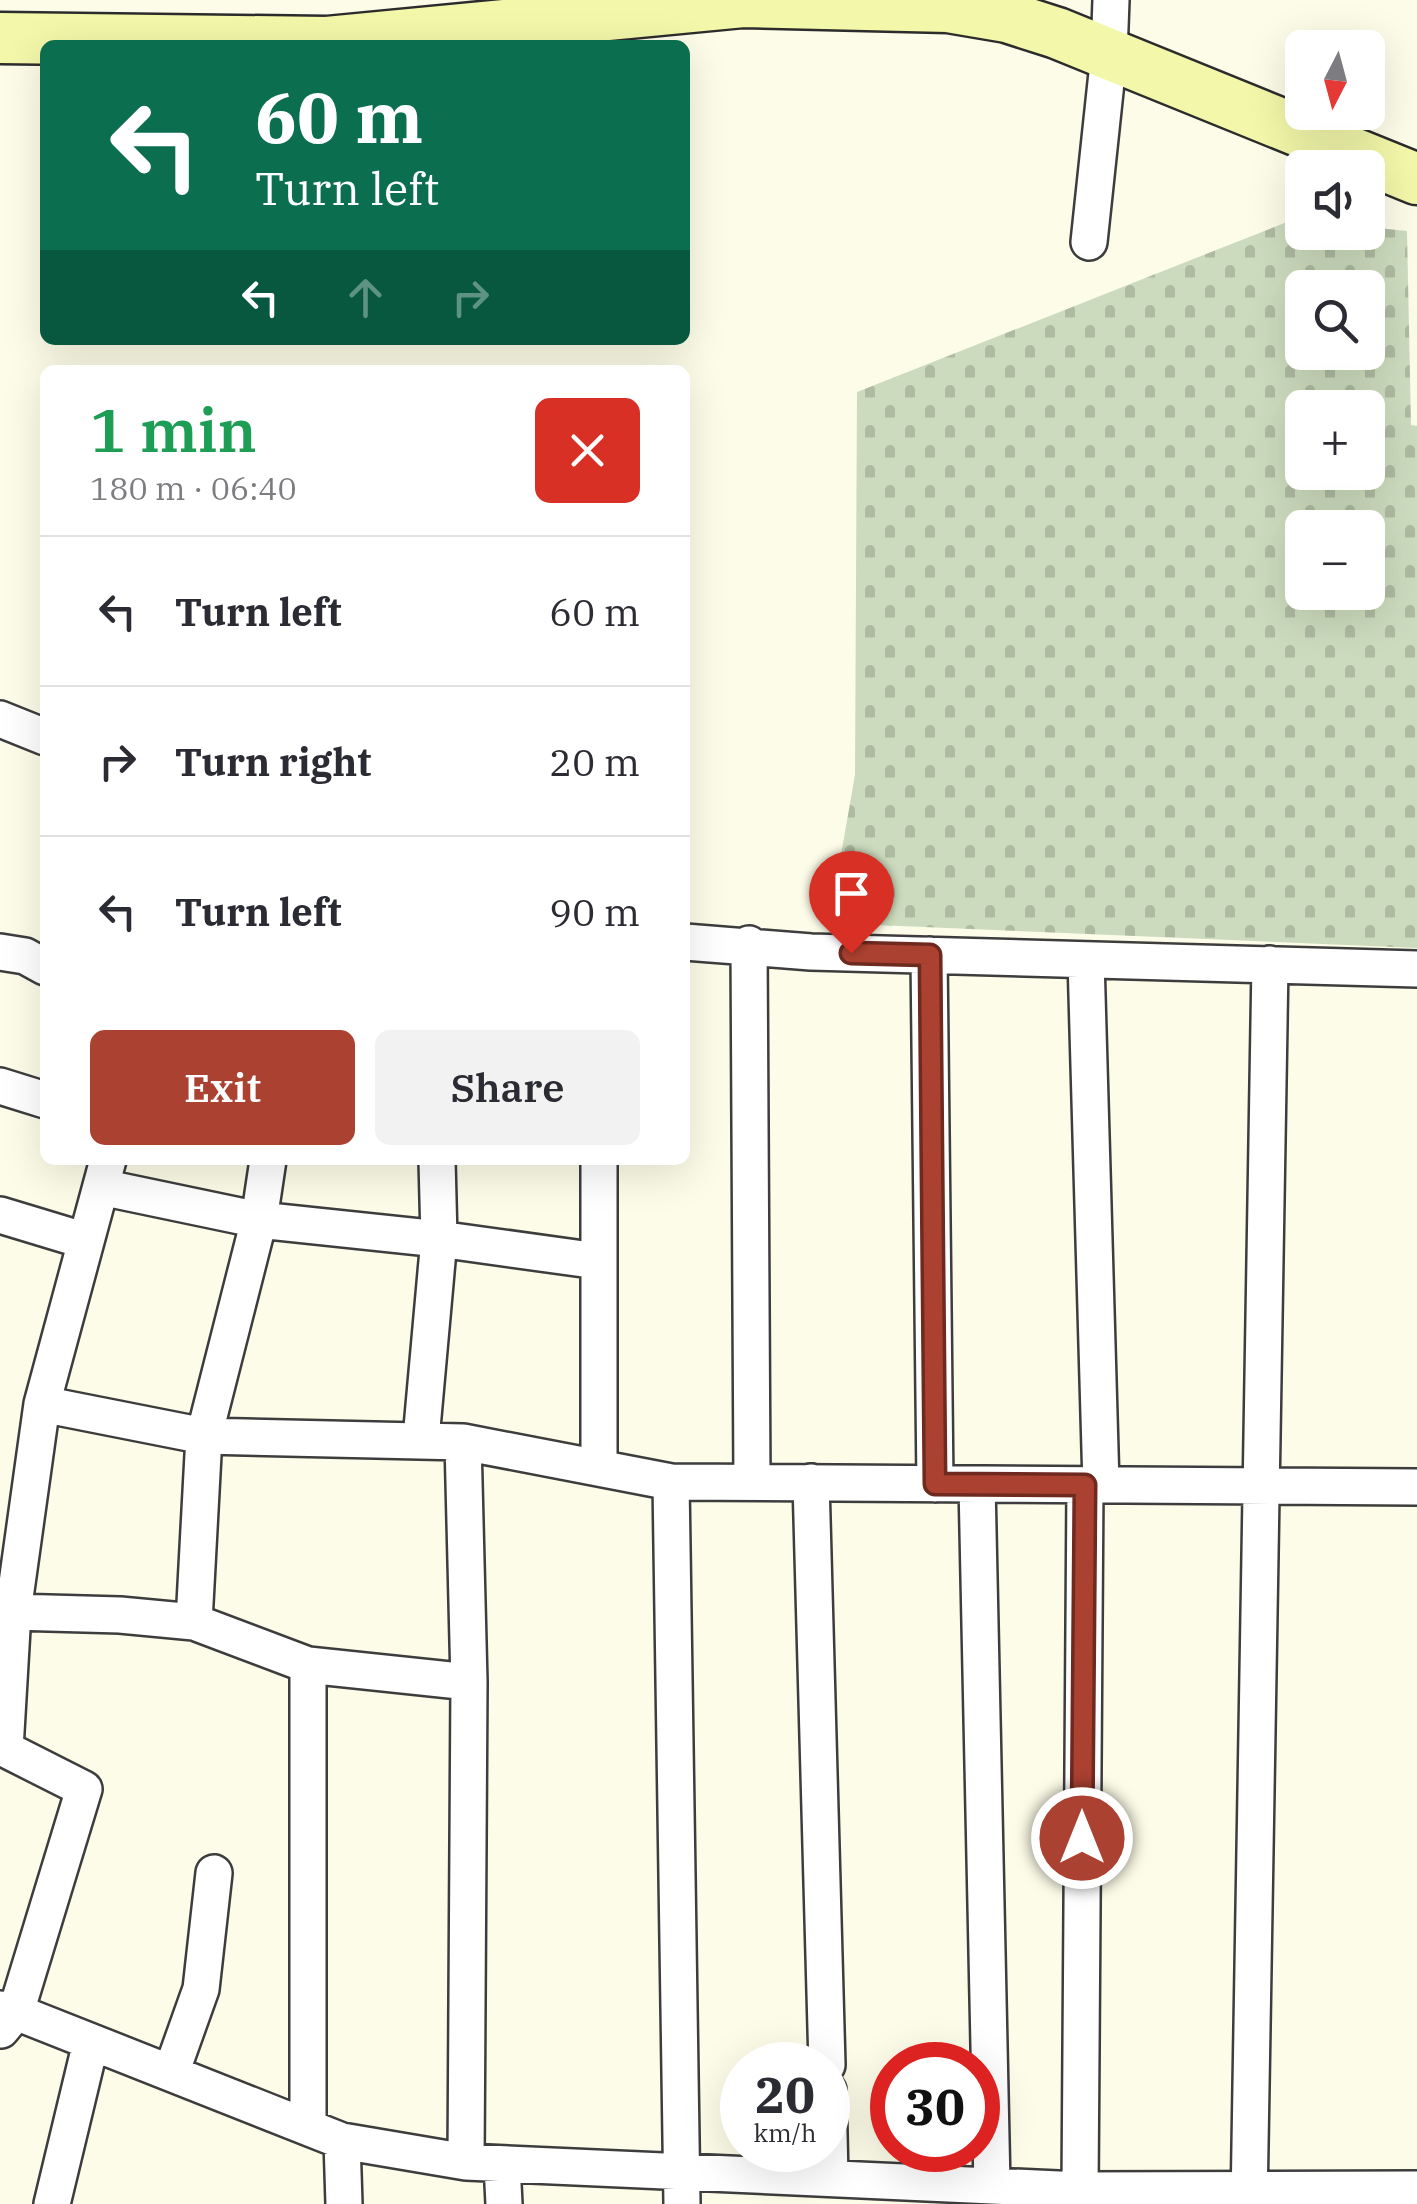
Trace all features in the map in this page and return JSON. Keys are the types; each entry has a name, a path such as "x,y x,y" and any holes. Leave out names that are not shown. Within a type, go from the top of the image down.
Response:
{"street":[{"path":"1089,242 1112,0"},
{"path":"357,40 509,11 643,18 743,1 1007,8 1109,54 1417,179"},
{"path":"0,38 110,40"},
{"path":"0,718 40,735"},
{"path":"690,942 811,952 1417,969"},
{"path":"749,944 752,1482"},
{"path":"0,952 25,956 40,965"},
{"path":"930,955 935,1484"},
{"path":"1080,2190 1093,1485 1086,960"},
{"path":"1250,2197 1270,964"},
{"path":"0,1086 40,1098"},
{"path":"194,1622 204,1436 259,1220 267,1165"},
{"path":"421,1439 438,1239 438,1165"},
{"path":"599,1165 600,1466"},
{"path":"598,1260 259,1220 104,1174 42,1404 13,1612 3,1748 84,1788 5,2017 91,2042 342,2141 466,2162 681,2188 992,2186 1032,2196 1080,2190 1250,2197 1417,2189"},
{"path":"0,1215 86,1241"},
{"path":"42,1404 204,1436 463,1442 671,1482 1417,1487"},
{"path":"463,1442 469,1682 466,2162"},
{"path":"671,1482 681,2188"},
{"path":"811,1482 826,2042"},
{"path":"977,1484 992,2186"},
{"path":"13,1612 120,1614 194,1622 308,1665 469,1682"},
{"path":"308,1665 308,2127"},
{"path":"171,2073 201,1989 214,1874"},
{"path":"52,2204 91,2042"},
{"path":"342,2141 344,2204"},
{"path":"502,2164 504,2204"}],"green space":[{"path":"1285,223 1285,250 1385,250 1385,229 1407,231 1411,425 1417,426 1417,948 829,923 855,775 857,392"}],"route":[{"path":"851,953 930,955 935,1484 1085,1485 1082,1838"}]}
